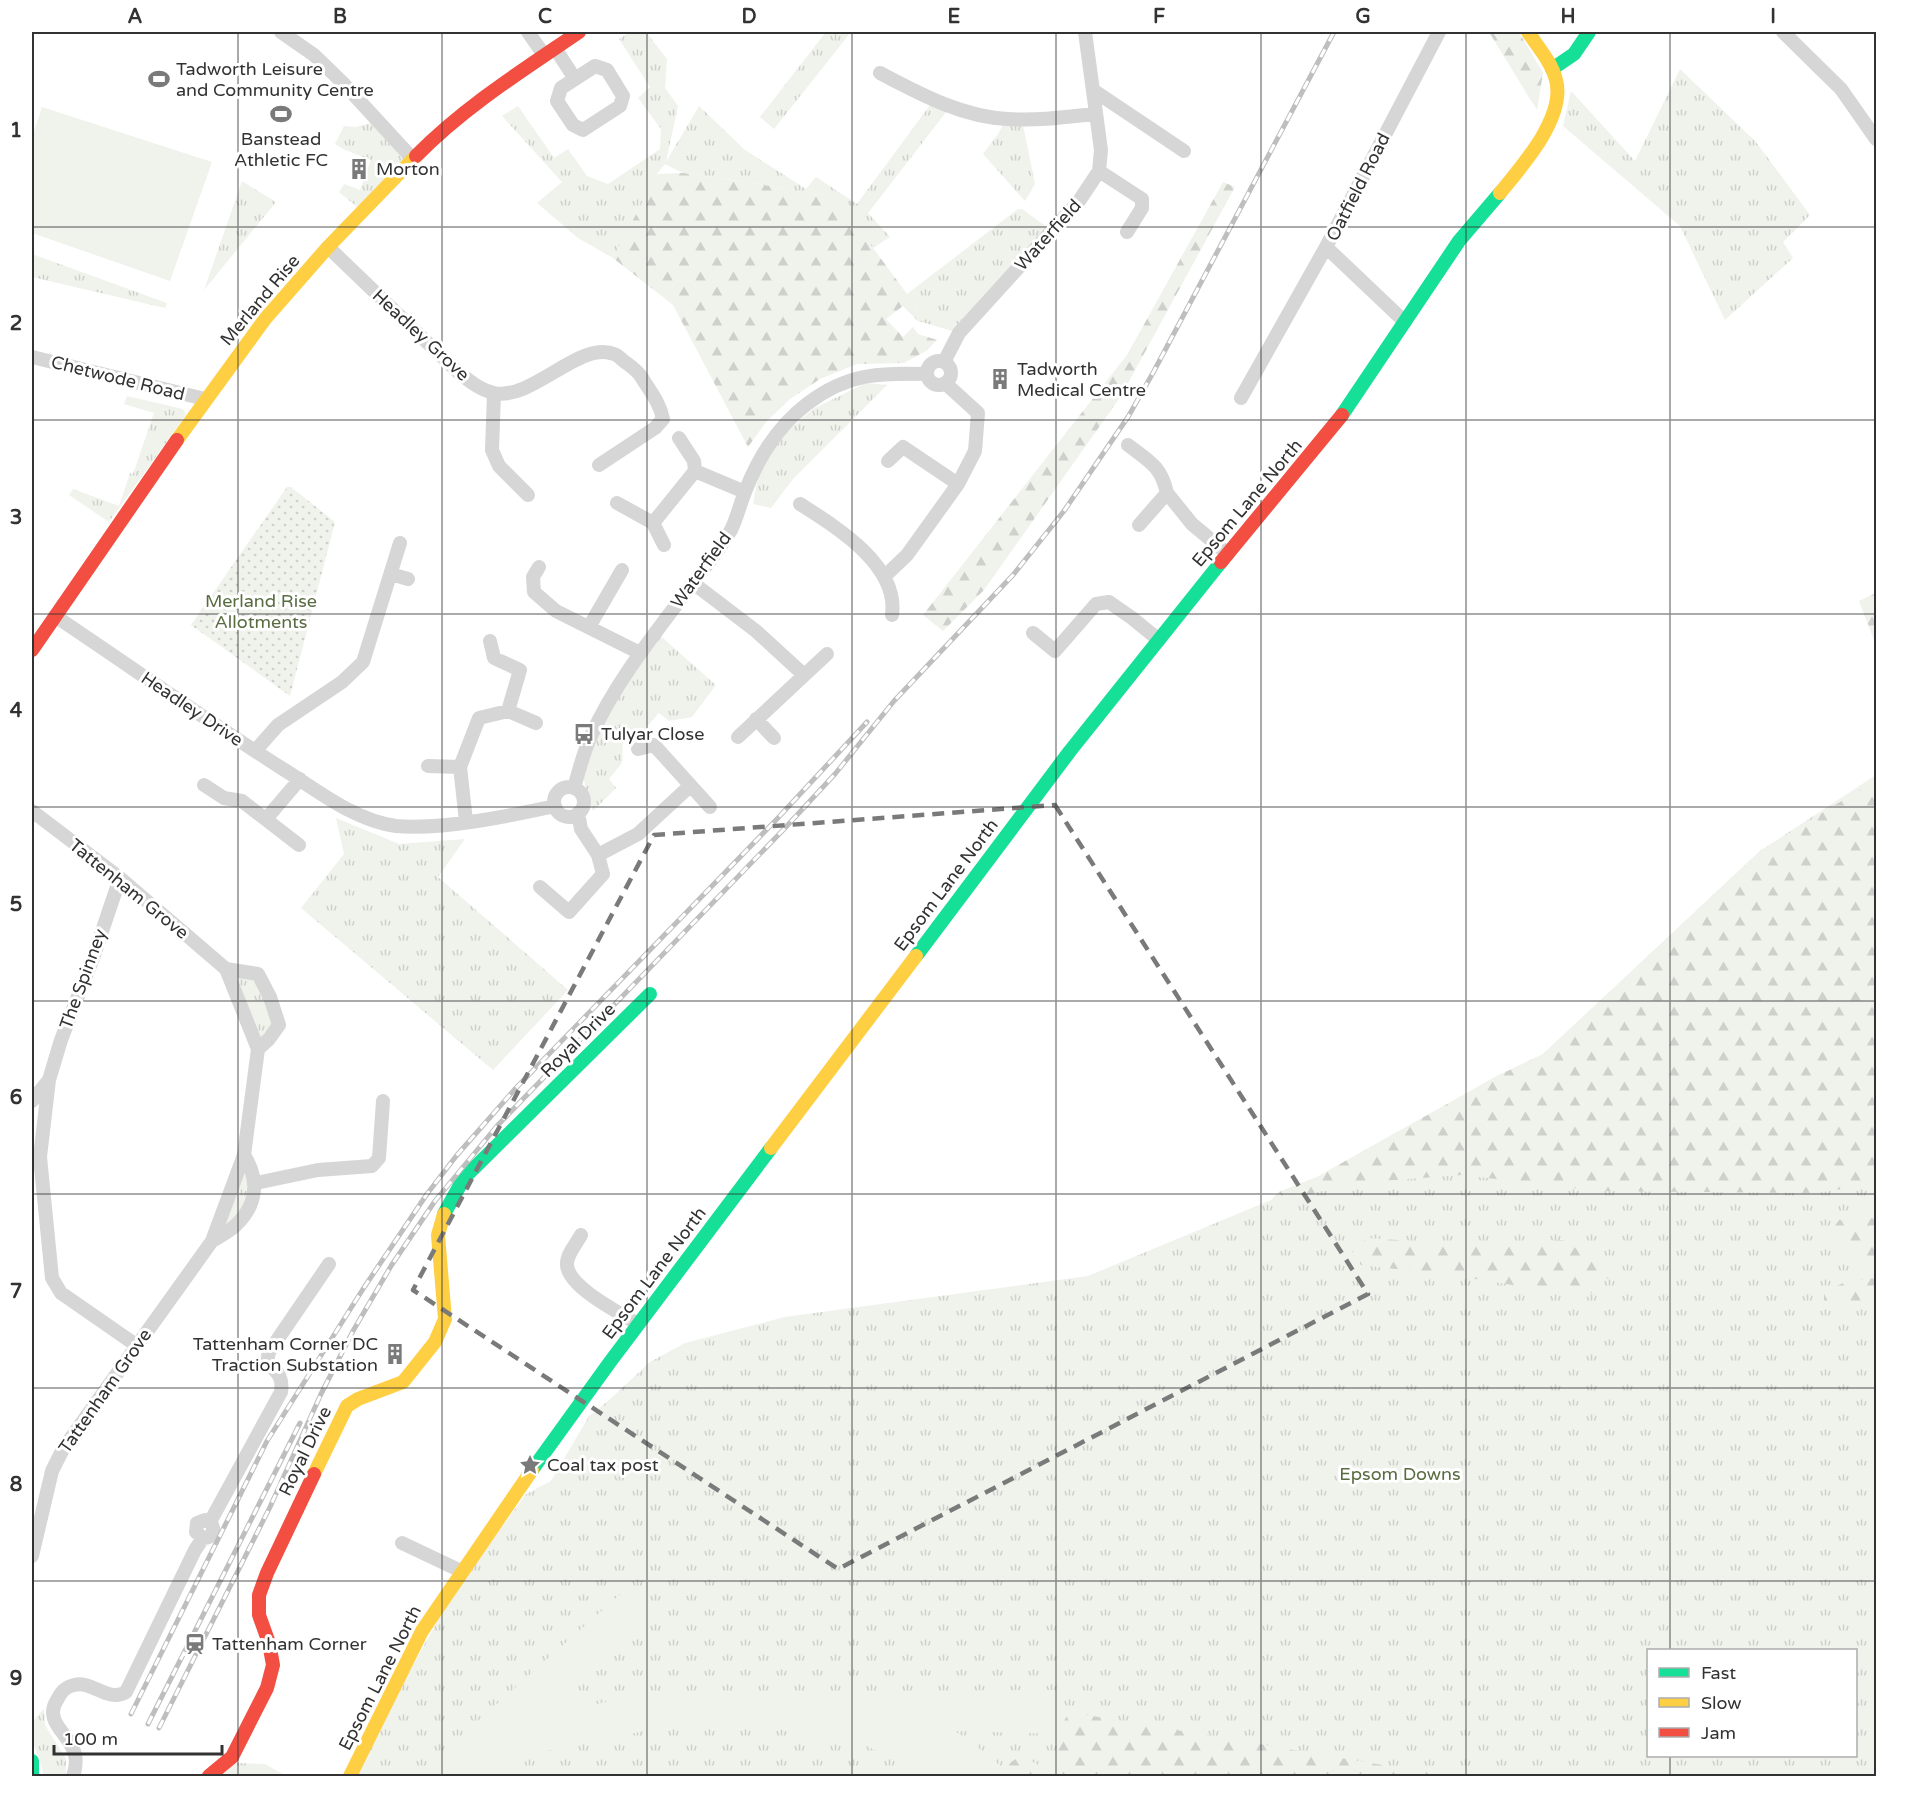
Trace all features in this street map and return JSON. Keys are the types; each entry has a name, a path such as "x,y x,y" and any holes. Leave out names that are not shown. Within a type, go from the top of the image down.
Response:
{"main road":[{"name":"Merland Rise","path":"32,650 205,399 265,319 412,158 468,111 579,32"},
{"name":"Epsom Lane North","path":"350,1776 416,1641 512,1497 638,1324 1017,821 1228,554 1334,427 1459,241 1529,158 1555,112 1557,82 1552,69 1528,32"},
{"path":"1552,69 1571,59 1578,52 1589,32"},
{"name":"Royal Drive","path":"209,1776 232,1757 267,1688 273,1665 269,1643 259,1615 259,1595 267,1573 347,1406 403,1382 435,1342 445,1319 438,1235 445,1211 464,1178 650,994"}],"street":[{"path":"281,32 300,36 314,55 412,158"},
{"path":"528,32 550,51 574,79"},
{"path":"1085,32 1101,150 1099,171 1142,199 1142,208 1127,232"},
{"name":"Oatfield Road","path":"1405,322 1326,247 1439,32"},
{"path":"1783,32 1841,89 1876,139"},
{"path":"595,66 607,70 623,96 620,106 583,130 573,125 557,101 561,88 574,79 595,66"},
{"path":"880,73 933,101 981,115 1030,120 1095,114"},
{"path":"1093,90 1184,151"},
{"name":"Waterfield","path":"944,362 959,333 1079,201 1099,171"},
{"path":"1241,398 1326,247"},
{"name":"Headley Grove","path":"328,248 458,372 475,385 494,393"},
{"path":"528,495 499,466 492,450 494,393 510,393 526,388 566,365 593,354 614,354 638,372 661,408 663,418 655,428 599,465"},
{"name":"Chetwode Road","path":"32,357 205,399"},
{"path":"944,362 951,370 950,378 945,383 934,384 927,374 932,363 944,362"},
{"name":"Waterfield","path":"574,788 590,738 614,692 640,653 714,557 732,528 756,466 768,444 807,404 836,386 868,375 927,374"},
{"path":"885,576 907,555 958,484 975,451 978,414 945,383"},
{"path":"654,523 695,471 694,461 679,438"},
{"path":"1128,445 1156,466 1167,493 1192,524 1228,554"},
{"path":"888,461 903,447 958,484"},
{"path":"695,471 745,492"},
{"path":"1139,525 1167,493"},
{"path":"617,503 654,523 664,544"},
{"path":"800,504 846,534 885,576 893,603 892,615"},
{"name":"Headley Drive","path":"55,616 255,751 278,725 342,682 363,662 400,543"},
{"path":"539,567 533,577 534,592 556,611 640,653"},
{"path":"589,627 622,570"},
{"path":"391,574 408,579"},
{"path":"693,583 756,631 804,675"},
{"path":"1033,633 1055,651 1096,604 1109,603 1159,640"},
{"path":"490,640 494,658 520,670 508,711"},
{"path":"738,737 826,654"},
{"path":"466,821 460,767 479,718 508,711 536,723"},
{"path":"756,719 774,738"},
{"path":"638,749 654,745 710,807"},
{"path":"255,751 367,819 395,826 428,826 555,806"},
{"path":"428,766 460,767"},
{"path":"266,819 300,780"},
{"path":"204,785 224,798 242,801 299,845"},
{"path":"598,855 638,834 690,786"},
{"path":"574,788 582,795 584,801 574,816 565,816 555,806 555,796 561,789 574,788"},
{"name":"Tattenham Grove","path":"32,811 120,878 226,969 258,1049 244,1155 212,1241 63,1449 46,1492 32,1556"},
{"path":"540,887 569,912 603,874 598,855 581,829 578,813"},
{"name":"The Spinney","path":"120,878 93,958 61,1040 49,1080 36,1153 52,1278 61,1293 136,1345"},
{"path":"226,969 258,974 270,997 279,1024 269,1039 258,1049"},
{"name":"The Spinney","path":"32,1101 49,1080"},
{"path":"244,1155 251,1166 256,1183 318,1170 372,1166 379,1158 383,1101"},
{"name":"Tattenham Grove","path":"212,1241 236,1225 250,1207 256,1183"},
{"path":"581,1235 567,1260 566,1267 572,1277 591,1295 638,1324"},
{"path":"73,1776 75,1752 54,1720 54,1704 61,1692 81,1683 111,1695 120,1696 126,1692 203,1538 196,1532 197,1523 205,1520 210,1522 281,1392 283,1382 279,1373 270,1366 267,1359 269,1352 329,1264"},
{"path":"402,1543 461,1571"}],"highlighted area":[{"path":"1055,805 1368,1294 838,1569 413,1290 654,835"}],"green space":[{"path":"630,32 646,32 667,59 665,88 678,106 666,162 699,106 745,150 806,189 816,177 857,204 933,101 950,107 868,213 890,237 873,248 828,194 817,195 683,173 665,164 657,174 613,258 578,238 537,203 562,182 502,116 518,106 554,158 568,149 587,176 608,184 660,149 661,129 638,98 650,87 619,39"},
{"path":"826,32 851,32 774,129 760,117"},
{"path":"1489,32 1519,32 1543,73 1537,110"},
{"path":"1680,69 1756,142 1810,215 1783,242 1793,258 1725,320 1680,226 1563,126 1571,91 1635,161"},
{"path":"42,107 212,162 170,281 32,233 32,137"},
{"path":"1006,119 1022,120 1035,184 1025,201 983,154"},
{"path":"378,121 412,158 362,211 339,192 344,184 360,190 371,160 335,144 344,126 356,127"},
{"path":"683,173 817,195 828,194 873,248 916,306 918,321 903,306 886,319 903,337 913,327 918,334 937,340 926,351 904,363 857,364 820,379 790,399 766,422 748,447 673,305 613,258 657,174"},
{"path":"242,181 276,202 204,290"},
{"path":"1223,182 1235,187 1121,396 984,590 943,631 923,615 1127,355"},
{"path":"1018,209 1022,209 1047,227 959,333 918,321 916,306 907,294"},
{"path":"32,254 167,303 165,308 32,277"},
{"path":"866,383 887,385 793,479 771,508 753,504 758,477 769,455 788,431 813,409"},
{"path":"127,396 183,409 186,415 109,522 69,495 73,489 119,506 130,473 133,474 154,413 124,404"},
{"name":"Merland Rise Allotments","path":"287,487 291,487 335,522 290,696 191,625"},
{"path":"1876,593 1876,645 1859,601"},
{"path":"656,632 716,685 692,717 669,721 659,713 642,732 647,737 641,742 623,742 622,763 609,779 616,788 593,811 581,763"},
{"name":"Epsom Downs","path":"1876,775 1876,1776 352,1776 438,1620 472,1568 526,1494 551,1481 589,1416 650,1362 685,1343 785,1317 1088,1276 1271,1200 1279,1192 1317,1177 1497,1076 1543,1054 1760,851"},
{"path":"1876,780 1876,1184 1816,1193 1599,1191 1461,1175 1356,1183 1285,1200 1279,1192 1317,1177 1497,1076 1543,1054 1760,851"},
{"path":"336,818 399,844 465,839 438,877 568,990 493,1070 301,908 344,854"},
{"path":"226,969 258,974 279,1025 258,1049"},
{"path":"244,1155 250,1207 212,1241"},
{"path":"1876,1218 1876,1258 1864,1260 1826,1238 1839,1220"},
{"path":"1367,1238 1444,1243 1566,1240 1609,1277 1587,1297 1457,1276 1361,1265 1352,1253"},
{"path":"1876,1279 1876,1300 1847,1310 1824,1301 1824,1291 1846,1282"},
{"path":"625,1590 655,1616 570,1693 588,1706 620,1699 680,1693 1057,1690 1062,1711 1057,1734 955,1731 1012,1776 926,1776 867,1746 767,1727 664,1727 541,1752 501,1776 416,1776"},
{"path":"44,1709 45,1725 66,1759 66,1776 43,1776 31,1731 34,1721"},
{"path":"1069,1712 1455,1776 1058,1776 1057,1734"},
{"path":"1021,1755 1057,1776 1012,1776 1003,1768"},
{"path":"237,1763 265,1764 286,1776 220,1776"}],"railway":[{"path":"159,1728 270,1507 321,1394 353,1331 391,1266 435,1201 497,1126 835,774 894,701 1013,575 1064,511 1128,417 1154,371 1334,32"},
{"path":"131,1714 267,1441 363,1289 427,1194 457,1155 515,1089 776,820 867,722"},
{"path":"148,1724 300,1423"}],"traffic: fast":[{"path":"1552,69 1574,54 1589,32"},
{"path":"1342,415 1459,241 1500,193"},
{"path":"916,956 1070,751 1221,562"},
{"path":"444,1214 464,1178 650,994"},
{"path":"532,1470 771,1148"},
{"path":"32,1761 32,1776"}],"traffic: slow":[{"path":"1500,193 1540,140 1555,109 1556,80 1551,67 1528,32"},
{"path":"177,440 265,319 328,247 416,156"},
{"path":"771,1148 916,956"},
{"path":"314,1474 347,1406 358,1399 403,1382 435,1342 445,1319 438,1235 444,1214"},
{"path":"350,1776 422,1631 532,1470"}],"traffic: jam":[{"path":"416,156 474,105 579,32"},
{"path":"1221,562 1342,415"},
{"path":"32,650 177,440"},
{"path":"209,1776 232,1757 267,1688 273,1665 269,1643 259,1615 259,1595 267,1573 314,1474"}],"place":[{"name":"Tadworth Leisure and Community Centre","path":"159,79"},
{"name":"Banstead Athletic FC","path":"281,114"},
{"name":"Morton","path":"359,169"},
{"name":"Tadworth Medical Centre","path":"1000,379"},
{"name":"Tulyar Close","path":"584,734"},
{"name":"Tattenham Corner DC Traction Substation","path":"395,1354"},
{"name":"Coal tax post","path":"530,1465"},
{"name":"Tattenham Corner","path":"195,1644"}]}
